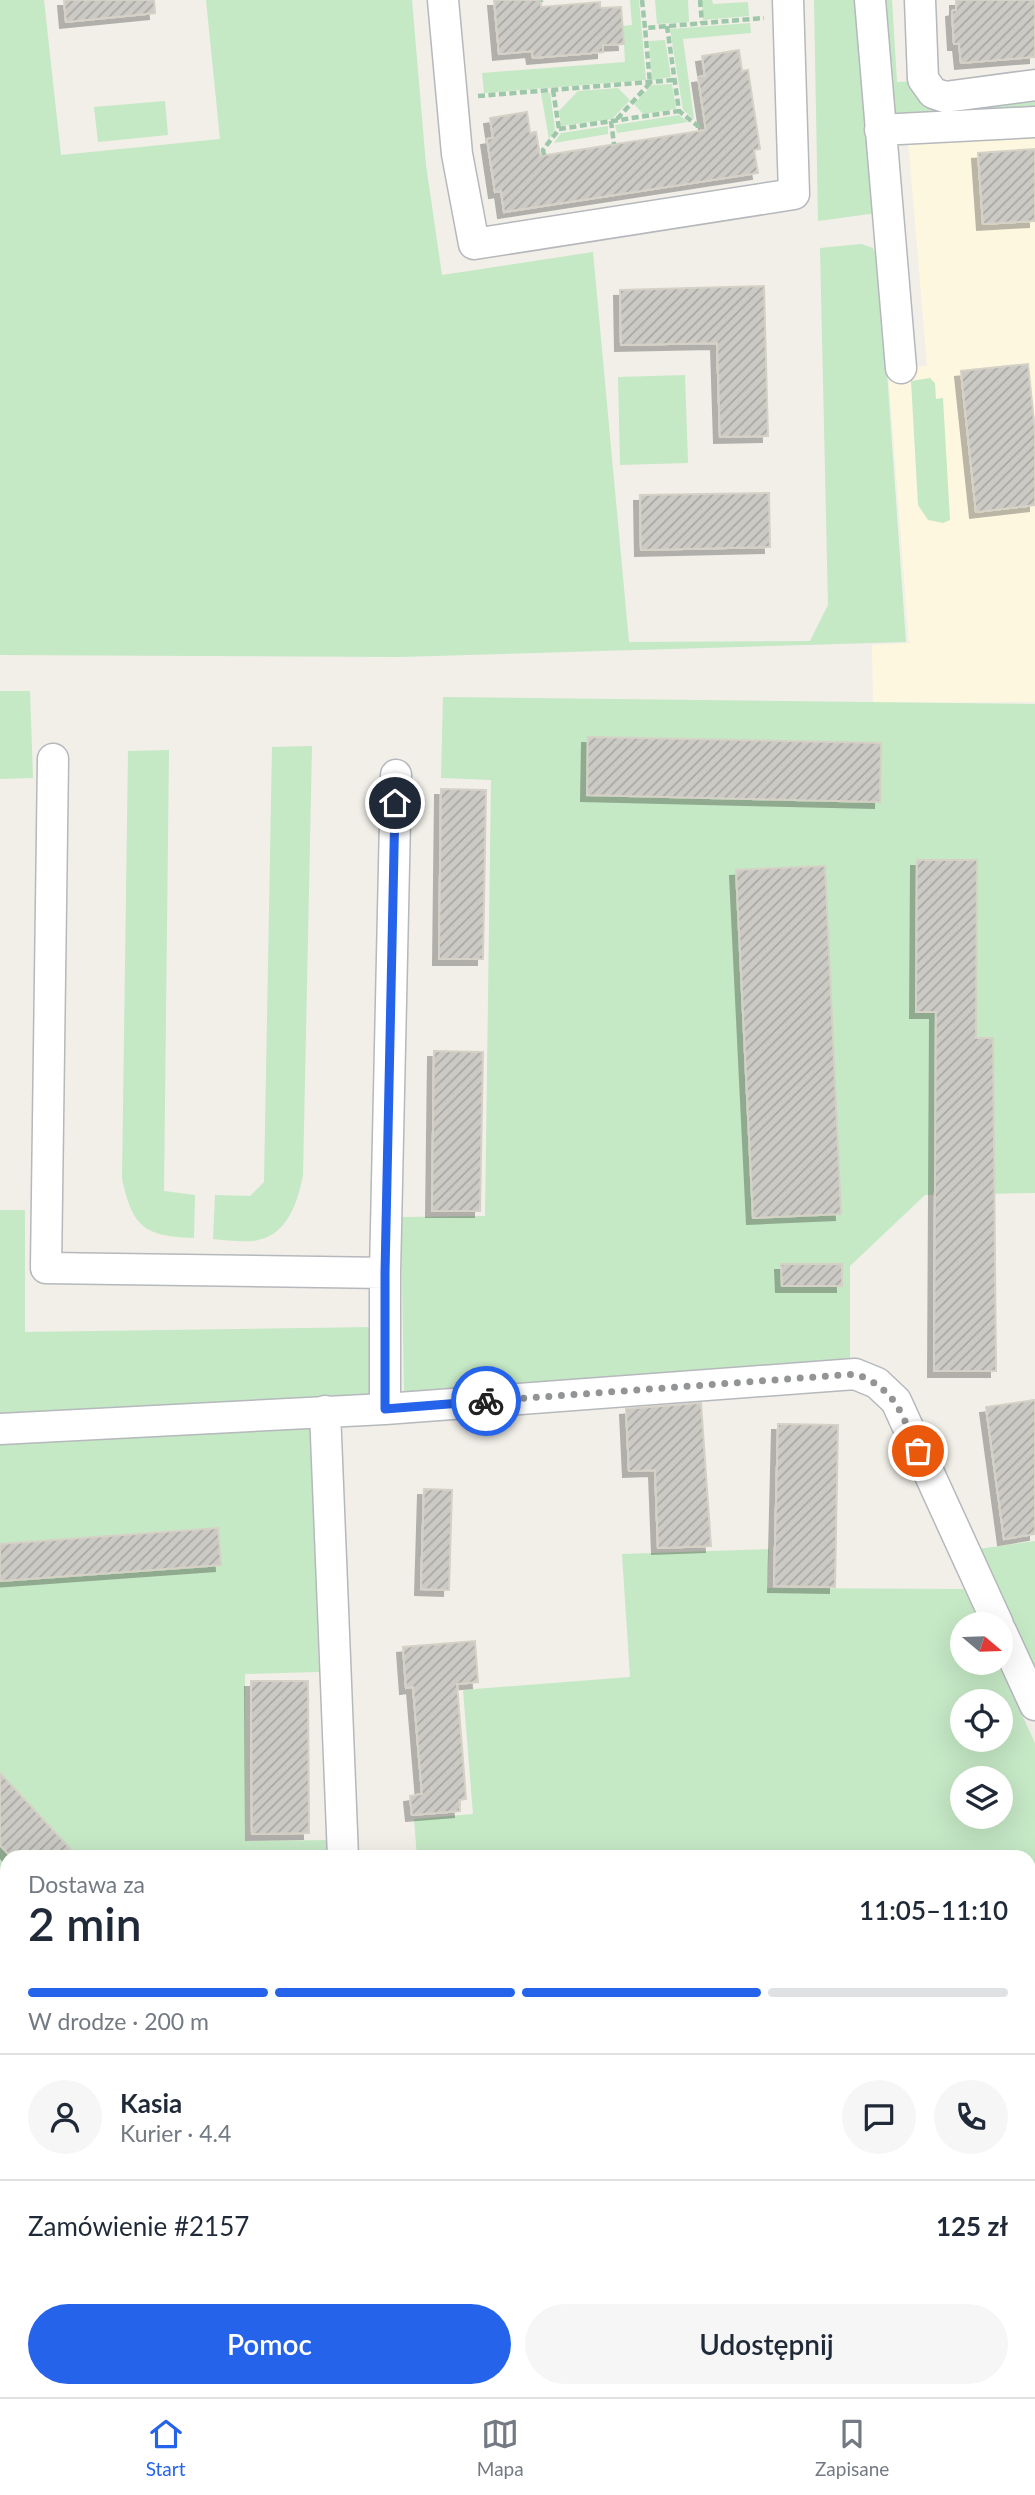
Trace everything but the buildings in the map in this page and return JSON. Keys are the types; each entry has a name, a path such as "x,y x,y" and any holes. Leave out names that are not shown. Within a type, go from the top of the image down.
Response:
{"street":[{"path":"443,0 457,154 474,244 794,194 788,0"},
{"path":"870,0 901,368"},
{"path":"920,0 923,79 933,93 945,97 1035,85"},
{"path":"880,130 1035,122"},
{"path":"53,760 46,1268 385,1273"},
{"path":"385,1409 385,1273 396,775"},
{"path":"0,1429 385,1409 856,1374 877,1383 896,1401 993,1612"},
{"path":"325,1411 344,1850"},
{"path":"1013,1657 1035,1705"}],"path":[{"path":"614,144 613,121 650,83 642,0"},
{"path":"700,0 702,23"},
{"path":"645,28 760,18"},
{"path":"667,26 678,111"},
{"path":"496,94 674,80"},
{"path":"553,90 559,129"},
{"path":"544,155 543,150 559,129 678,111 698,126 698,131"}],"shaded area":[{"path":"1035,109 1035,702 873,703 872,645 909,643 888,368 927,366 906,116"}],"green space":[{"path":"0,0 44,0 61,155 220,139 206,0 412,0 426,165 442,275 593,252 629,642 810,641 828,605 820,248 861,244 873,248 879,259 906,642 399,657 0,655"},
{"path":"630,0 639,0 646,80 484,93 482,73 625,62 623,26 632,25"},
{"path":"655,0 688,0 689,22 657,24"},
{"path":"702,0 712,0 713,4 748,2 749,16 703,20"},
{"path":"814,0 859,0 877,213 818,221"},
{"path":"882,0 892,0 897,82 915,81 1035,94 1035,111 895,115 891,112"},
{"path":"750,23 751,33 683,39 694,119 683,110 670,29"},
{"path":"665,40 671,77 652,80 649,41"},
{"path":"672,84 676,109 643,114 634,104 652,85"},
{"path":"618,88 630,100 612,119 561,126 559,111 578,91"},
{"path":"541,93 550,93 555,129 549,139"},
{"path":"165,101 168,135 98,142 94,107"},
{"path":"679,115 688,122 617,133 615,125"},
{"path":"608,126 608,134 554,143 561,133"},
{"path":"685,375 688,463 620,465 618,377"},
{"path":"930,378 935,383 936,399 943,398 950,520 943,523 928,520 918,505 911,381"},
{"path":"0,691 30,691 33,778 0,779"},
{"path":"443,697 1035,704 1035,1193 925,1195 850,1266 850,1364 404,1394 401,1217 485,1216 491,780 441,778"},
{"path":"312,746 303,1175 290,1215 277,1231 253,1241 213,1239 215,1195 250,1196 264,1182 272,747"},
{"path":"169,750 164,1191 195,1195 194,1238 163,1235 143,1226 131,1208 122,1179 128,751"},
{"path":"0,1210 25,1210 25,1332 373,1327 371,1395 0,1416"},
{"path":"310,1424 319,1672 245,1674 245,1841 333,1840 333,1850 0,1850 0,1442"},
{"path":"1035,1541 1035,1674 1013,1626 1013,1612 1007,1612 978,1549"},
{"path":"769,1549 767,1588 964,1589 975,1612 950,1612 950,1675 1004,1675 1010,1689 950,1689 950,1752 1013,1752 1013,1695 1035,1743 1035,1850 416,1850 414,1819 473,1814 463,1690 630,1677 622,1554"}],"way so far":[{"path":"486,1401 856,1374 877,1383 896,1401 918,1451"}],"route":[{"path":"395,803 385,1273 385,1409 486,1401"}]}
